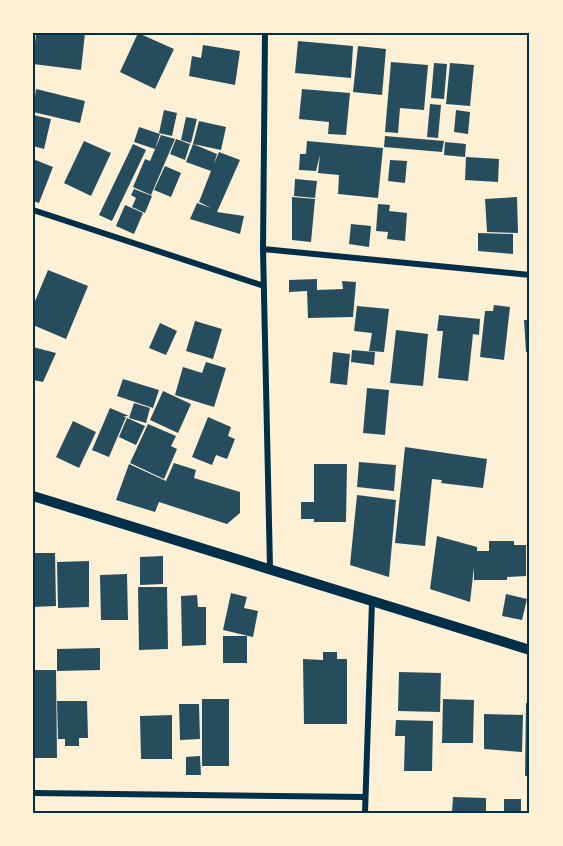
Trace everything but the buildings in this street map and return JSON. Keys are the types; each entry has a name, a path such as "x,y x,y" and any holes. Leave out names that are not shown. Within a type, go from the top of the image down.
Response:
{"street":[{"path":"265,33 263,249 270,568"},
{"path":"33,210 264,286"},
{"path":"263,249 530,275"},
{"path":"33,496 530,650"},
{"path":"365,813 372,600"},
{"path":"33,793 365,797"}]}
